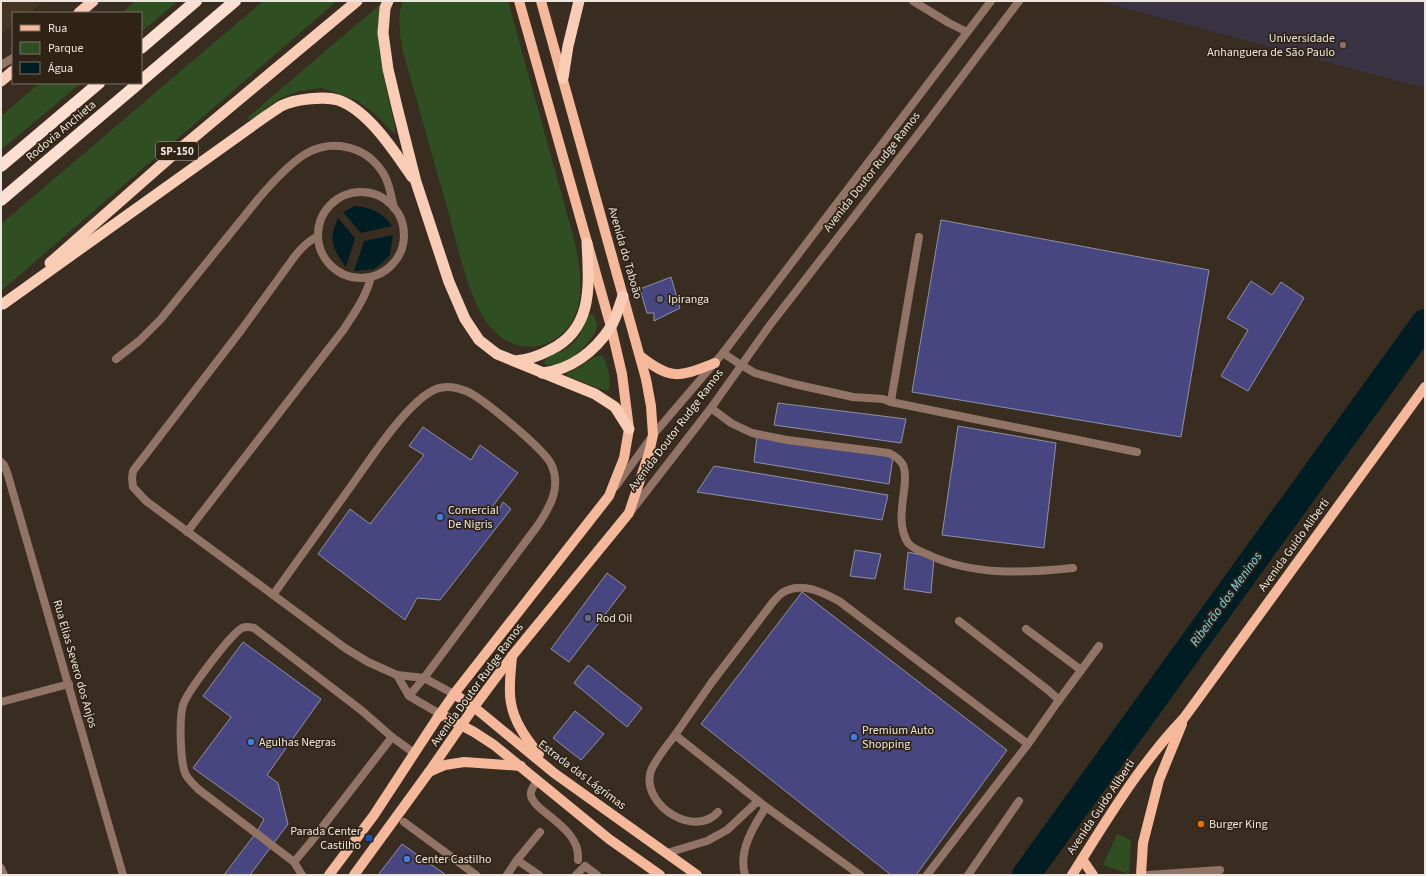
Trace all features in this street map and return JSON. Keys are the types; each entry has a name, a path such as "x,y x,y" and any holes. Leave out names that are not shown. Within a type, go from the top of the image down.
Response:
{"highway":[{"path":"80,12 93,1"},
{"path":"142,47 196,1"},
{"path":"142,80 235,1"},
{"name":"SP-150","path":"2,305 175,153 357,1"},
{"path":"388,1 385,8 383,33 387,62 397,107 416,182 449,282 465,319 485,346 497,354 586,390 604,399 619,412 629,429"},
{"path":"563,78 568,46 580,1"},
{"path":"1,81 12,72"},
{"name":"Rodovia Anchieta","path":"1,166 98,84"},
{"name":"Rodovia Anchieta","path":"1,200 137,84"},
{"path":"2,305 266,116 282,106 292,102 317,98 339,101 358,111 374,127 416,182"},
{"path":"515,361 539,356 560,345 571,336 583,317 588,288 587,243"},
{"path":"542,373 564,369 578,361 600,342 611,327 623,296"}],"main road":[{"path":"519,1 611,327 622,374 629,429 624,458 609,496"},
{"name":"Avenida do Taboão","path":"541,1 640,356 651,406 652,435 649,453 629,513"},
{"path":"640,356 663,372 673,374 693,372 715,363"},
{"name":"Avenida Guido Aliberti","path":"1072,875 1124,793 1170,733 1184,718 1425,387"},
{"name":"Avenida Doutor Rudge Ramos","path":"329,875 374,815 454,694 609,496"},
{"name":"Avenida Doutor Rudge Ramos","path":"354,875 512,656 629,513"},
{"path":"512,656 509,689 511,704 515,716 528,740 554,773"},
{"name":"Estrada das Lágrimas","path":"454,694 474,707 554,773 697,875"},
{"path":"440,714 474,732 494,745 609,839 660,875"},
{"name":"Avenida Guido Aliberti","path":"1141,875 1143,843 1159,780 1184,718"},
{"path":"429,772 445,765 464,762 521,766"},
{"path":"1082,859 1093,875"}],"street":[{"path":"913,1 967,32"},
{"name":"Avenida Doutor Rudge Ramos","path":"609,496 652,435 723,353 990,1"},
{"name":"Avenida Doutor Rudge Ramos","path":"629,513 711,408 770,325 926,124 1019,1"},
{"path":"1,65 12,59"},
{"path":"116,359 139,341 161,319 259,198 274,182 307,153 324,146 342,145 356,149 370,157 384,173 394,208"},
{"path":"360,193 379,196 394,208 402,225 403,244 395,262 388,268 380,274 362,278 343,274 328,263 323,255 318,236 321,222 327,209 338,200 350,194 360,193"},
{"path":"318,236 304,245 242,329 133,471 132,478 134,487 146,501 345,648 368,662 397,675 424,678 454,694"},
{"path":"891,402 919,237"},
{"path":"187,532 344,329 364,299 371,277"},
{"path":"723,353 754,373 794,384 853,397 882,399 1137,452"},
{"path":"273,595 378,449 404,416 418,402 436,389 451,386 467,391 488,405 532,442 546,456 552,465 555,479 554,494 549,509 424,678 409,696"},
{"path":"711,408 731,423 752,432 787,440 889,453 898,457 903,465 905,474 901,520 903,531 909,543 913,547 938,560 968,568 991,571 1036,572 1073,568"},
{"name":"Rua Elias Severo dos Anjos","path":"1,462 4,464 7,472 123,875"},
{"path":"718,812 712,817 693,821 672,815 655,799 652,793 650,773 712,682 773,602 781,593 792,589 806,588 822,592 840,601 1028,744"},
{"path":"959,621 1048,690 1058,700"},
{"path":"302,875 294,862 198,789 186,774 180,732 183,705 191,690 237,632 243,628 254,628 361,710 392,737 414,753"},
{"path":"1026,629 1081,670"},
{"path":"927,875 1028,744 1051,713 1058,700 1099,646"},
{"path":"397,675 409,696 440,714"},
{"path":"1,702 69,684"},
{"path":"675,735 758,801 860,875"},
{"path":"294,862 392,737"},
{"path":"537,781 531,792 531,798 535,804 560,824 574,840 579,854 578,860"},
{"path":"667,853 707,841 727,830 758,801"},
{"path":"968,875 1020,801"},
{"path":"745,875 743,853 751,832 766,807"},
{"path":"404,822 476,875"},
{"path":"507,875 540,832"},
{"path":"517,860 539,875"},
{"path":"576,875 585,866 597,875"},
{"path":"1,868 4,875"},
{"path":"1147,875 1220,870"}],"shaded area":[{"path":"1,1 45,1 30,12 12,12 12,26 1,34"},
{"name":"Universidade Anhanguera de São Paulo","path":"1098,1 1425,1 1425,88"}],"green space":[{"path":"135,1 178,1 142,31 142,12 123,12"},
{"path":"263,1 337,1 1,291 1,224"},
{"path":"403,1 508,1 574,239 579,264 580,290 578,307 575,316 565,331 548,343 528,347 509,342 492,329 485,320 473,297 459,254 402,48 400,12"},
{"path":"383,2 379,30 379,50 394,122 395,134 375,114 356,100 321,88 299,91 279,99 249,121 248,117"},
{"path":"39,84 80,84 1,150 1,116"},
{"path":"591,314 594,315 597,325 595,332 584,347 567,360 558,364 551,365 544,363 549,357 567,348 573,343 581,332 588,316"},
{"path":"601,355 608,371 610,382 609,390 606,391 567,376 567,373"},
{"path":"1117,834 1131,840 1129,874 1103,865"}],"water":[{"path":"355,206 367,208 380,214 392,226 361,233 343,212"},
{"path":"338,218 355,238 346,267 337,255 332,239"},
{"path":"393,235 390,255 382,263 374,269 354,271 364,241"}],"building":[{"path":"941,220 1209,270 1181,437 912,392"},
{"name":"Ipiranga","path":"671,277 680,308 654,321 654,313 647,313 640,289"},
{"path":"1251,281 1272,295 1281,282 1304,298 1248,391 1221,376 1248,330 1227,318"},
{"path":"778,403 906,419 901,443 774,425"},
{"path":"958,426 1056,443 1044,548 942,535"},
{"name":"Comercial De Nigris","path":"423,427 471,460 480,445 518,473 492,507 500,508 503,502 511,509 440,600 417,598 405,620 318,554 350,509 370,524 424,455 409,446"},
{"path":"757,436 893,457 889,484 754,462"},
{"path":"714,466 888,495 882,520 697,492"},
{"path":"855,550 881,554 875,579 850,576"},
{"path":"908,552 934,558 931,593 904,589"},
{"name":"Rod Oil","path":"607,573 626,587 569,662 551,649"},
{"name":"Premium Auto Shopping","path":"802,592 1007,750 916,875 891,875 701,724"},
{"name":"Agulhas Negras","path":"243,642 321,699 267,775 278,783 288,824 250,875 224,875 258,830 264,819 193,768 231,717 203,696"},
{"path":"588,665 642,708 627,727 574,683"},
{"path":"575,711 604,734 581,760 553,738"},
{"name":"Center Castilho","path":"402,844 446,875 378,875"}],"waterway":[{"name":"Ribeirão dos Meninos","path":"1026,875 1425,323"}],"place":[{"name":"Universidade Anhanguera de São Paulo","path":"1343,45"},
{"name":"Ipiranga","path":"660,299"},
{"name":"Comercial De Nigris","path":"440,517"},
{"name":"Rod Oil","path":"588,618"},
{"name":"Premium Auto Shopping","path":"854,737"},
{"name":"Agulhas Negras","path":"251,742"},
{"name":"Burger King","path":"1201,824"},
{"name":"Parada Center Castilho","path":"369,838"},
{"name":"Center Castilho","path":"407,859"}]}
